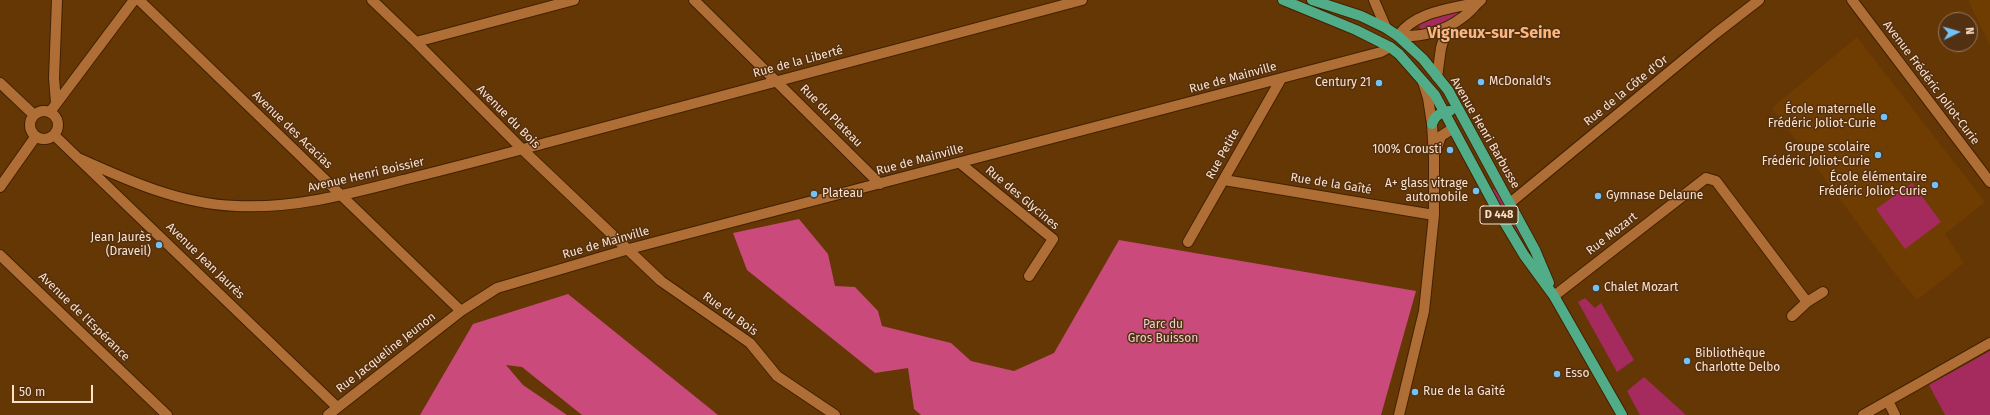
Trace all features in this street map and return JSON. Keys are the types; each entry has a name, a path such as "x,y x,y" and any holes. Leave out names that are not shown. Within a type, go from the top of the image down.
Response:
{"main road":[{"name":"Avenue Henri Barbusse","path":"1282,0 1366,34 1394,41 1423,59 1448,90 1535,250 1554,296"},
{"name":"Avenue Henri Barbusse","path":"1312,0 1361,16 1386,28 1423,82 1450,113 1452,129 1524,255 1554,296 1622,415"},
{"path":"1453,101 1450,113 1495,186 1510,203"},
{"path":"1432,124 1434,118 1450,113"}],"street":[{"path":"57,0 53,108 58,122 54,135 43,138 36,136 33,132 30,124 34,116 40,111 53,108 70,88 134,0"},
{"name":"Avenue des Acacias","path":"139,0 461,311"},
{"name":"Avenue du Bois","path":"372,0 416,42 522,150 629,249"},
{"path":"416,42 574,0"},
{"name":"Rue du Plateau","path":"694,0 777,80 880,184"},
{"name":"Rue de la Liberté","path":"522,150 777,80 1082,0"},
{"path":"1374,0 1386,28"},
{"name":"Rue de la Côte d'Or","path":"1510,203 1715,34 1759,0"},
{"name":"Avenue Frédéric Joliot-Curie","path":"1852,0 1990,182"},
{"path":"1394,41 1446,28 1464,16 1480,1"},
{"path":"1394,41 1404,27 1420,18 1480,1"},
{"path":"1437,77 1441,48 1446,28"},
{"name":"Rue de Mainville","path":"461,311 497,288 629,249 1381,52 1394,41"},
{"name":"Rue Petite","path":"1188,242 1281,79"},
{"path":"1399,415 1424,312 1434,215 1434,157 1432,124 1428,98 1423,82"},
{"path":"0,83 34,116"},
{"path":"1434,157 1438,140 1452,129"},
{"name":"Avenue Jean Jaurès","path":"54,135 337,407"},
{"path":"0,187 36,136"},
{"name":"Avenue Henri Boissier","path":"78,158 172,196 205,204 266,206 309,202 342,196 522,150"},
{"name":"Rue des Glycines","path":"960,163 1053,238 1029,276"},
{"name":"Rue Mozart","path":"1554,296 1706,178 1716,181 1807,302"},
{"name":"Rue de la Gaîté","path":"1224,180 1434,215"},
{"name":"Rue du Bois","path":"629,249 661,281 750,343 777,376 835,415"},
{"name":"Avenue de l'Espérance","path":"0,255 166,415"},
{"path":"1792,316 1807,302 1823,292"},
{"name":"Rue Jacqueline Jeunon","path":"328,415 461,311"},
{"path":"1862,415 1990,342"},
{"path":"1888,401 1896,415"}],"shaded area":[{"path":"1968,0 1990,0 1990,46 1978,21 1978,12 1974,12"},
{"path":"1465,9 1450,22 1421,30 1419,25 1423,22"},
{"name":"Groupe scolaire Frédéric Joliot-Curie","path":"1857,37 1985,202 1945,234 1964,263 1917,300 1899,279 1772,108"},
{"path":"1912,183 1941,222 1905,249 1876,209"},
{"path":"1494,189 1508,205 1531,253 1492,190"},
{"path":"1585,298 1595,308 1601,303 1634,360 1617,372 1578,302"},
{"path":"1990,351 1990,415 1945,415 1929,385"},
{"path":"1644,377 1686,415 1640,415 1627,391"}],"green space":[{"name":"Parc du Gros Buisson","path":"799,219 828,254 835,286 855,287 878,311 882,326 951,343 971,361 1014,371 1054,353 1119,240 1416,291 1381,415 921,415 914,409 908,368 875,373 747,270 733,233"},
{"path":"568,294 718,415 582,415 522,367 506,365 523,385 567,415 420,415 473,324"}],"place":[{"name":"McDonald's","path":"1481,82"},
{"name":"Century 21","path":"1379,83"},
{"name":"École maternelle Frédéric Joliot-Curie","path":"1884,117"},
{"name":"100% Crousti","path":"1450,150"},
{"name":"Groupe scolaire Frédéric Joliot-Curie","path":"1878,155"},
{"name":"École élémentaire Frédéric Joliot-Curie","path":"1935,185"},
{"name":"A+ glass vitrage automobile","path":"1476,191"},
{"name":"Plateau","path":"814,194"},
{"name":"Gymnase Delaune","path":"1598,196"},
{"name":"Jean Jaurès (Draveil)","path":"159,245"},
{"name":"Chalet Mozart","path":"1596,288"},
{"name":"Bibliothèque Charlotte Delbo","path":"1687,361"},
{"name":"Esso","path":"1557,374"},
{"name":"Rue de la Gaìté","path":"1415,392"}],"district":[{"name":"Vigneux-sur-Seine","path":"1494,34"}]}
